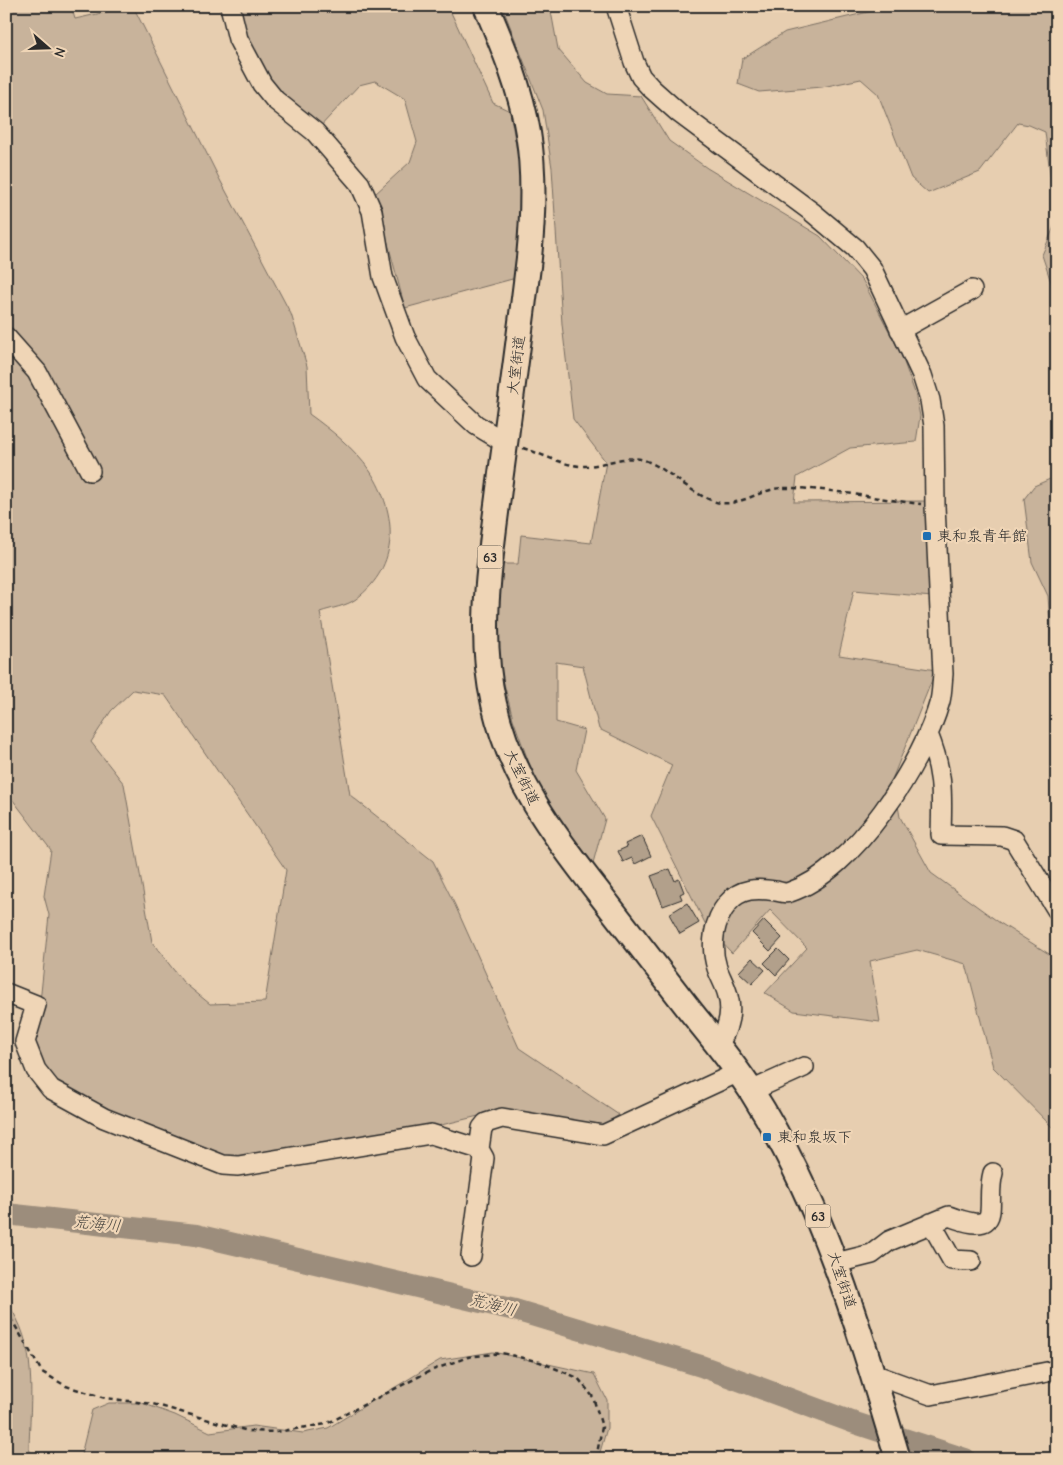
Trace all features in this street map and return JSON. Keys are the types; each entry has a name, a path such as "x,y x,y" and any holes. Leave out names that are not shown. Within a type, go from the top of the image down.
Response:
{"main road":[{"name":"大室街道","path":"486,6 514,79 528,132 531,161 532,230 490,562 486,649 494,702 504,739 516,773 556,838 745,1082 805,1186 836,1263 873,1374 898,1459"}],"street":[{"path":"230,6 238,39 262,84 275,100 315,132 360,184 372,212 383,277 405,337 427,379 476,425 506,442"},
{"path":"616,6 628,46 641,77 679,113 812,212 855,248 872,269 922,375 930,400 934,426 935,506 943,674 941,699 928,734 890,802 866,832 820,878 788,893 762,888 739,892 727,904 716,926 713,944 717,967 728,996 730,1009 727,1030 718,1046"},
{"path":"900,330 972,290"},
{"path":"6,338 37,372 90,471"},
{"path":"928,734 938,760 942,782 941,835 1002,836 1014,840 1057,910"},
{"path":"6,993 36,1005 24,1042 36,1070 51,1089 104,1118 223,1165 238,1166 431,1134 479,1149"},
{"path":"471,1256 484,1158 479,1149 482,1128 486,1123 502,1118 603,1135 745,1082 804,1067"},
{"path":"836,1263 872,1254 889,1241 949,1216 969,1223 983,1222 989,1217 992,1209 990,1184 993,1173"},
{"path":"931,1223 952,1260 971,1261"},
{"path":"873,1374 931,1395 1057,1370"}],"path":[{"path":"506,442 579,466 606,464 623,458 644,460 719,503 737,502 766,490 781,488 810,489 935,506"},
{"path":"6,1310 42,1372 66,1386 105,1398 153,1404 248,1431 276,1432 326,1424 430,1371 468,1357 502,1352 540,1362 578,1378 593,1397 602,1427 596,1459"}],"shaded area":[{"path":"6,6 71,6 75,19 133,6 219,178 291,314 307,366 309,414 342,440 364,463 379,487 386,504 390,539 381,571 370,586 356,599 344,605 320,612 350,795 433,861 455,905 519,1048 619,1115 599,1128 495,1112 433,1127 225,1159 113,1116 56,1085 42,1068 32,1038 41,993 49,915 44,896 51,850 6,791","holes":["133,690 165,695 286,870 265,1002 210,1004 183,982 152,942 124,784 91,742 111,711"]},
{"path":"240,6 448,6 493,103 510,111 522,181 516,278 405,308 375,194 410,162 417,142 405,99 375,81 359,85 318,129 270,80 247,38"},
{"path":"502,6 550,6 558,49 587,83 607,94 641,96 669,141 707,168 820,236 863,281 901,354 915,393 920,416 916,442 850,448 797,477 794,502 927,501 932,597 854,590 839,655 936,670 893,777 900,817 931,873 1000,923 1057,959 1057,1132 993,1067 966,964 917,950 870,961 880,1022 794,1011 765,993 807,948 770,910 732,953 707,927 651,816 672,765 599,729 583,666 556,662 556,722 584,730 576,770 605,819 593,863 541,796 513,719 497,656 501,564 518,564 521,535 591,543 606,462 573,419 562,324 552,168 543,110"},
{"path":"893,6 1046,6 1057,26 1057,300 1042,255 1056,222 1045,132 1029,125 1018,123 980,172 928,193 911,178 878,94 861,79 822,87 759,92 738,84 742,59 785,32"},
{"path":"1057,476 1057,720 1048,596 1032,562 1024,499 1034,486"},
{"path":"6,1302 17,1318 24,1335 28,1354 31,1392 29,1449 34,1459 6,1459"},
{"path":"493,1352 594,1374 607,1400 607,1428 598,1459 80,1459 92,1410 109,1403 142,1403 175,1415 210,1432 253,1426 303,1433 328,1428 440,1360"}],"building":[{"path":"642,836 651,856 635,864 632,858 623,862 618,851 627,847 625,844"},
{"path":"670,869 675,881 679,879 684,892 680,894 682,899 663,906 651,876"},
{"path":"687,903 699,923 680,934 669,914"},
{"path":"764,920 782,938 770,951 752,933"},
{"path":"778,949 789,960 776,975 764,963"},
{"path":"752,958 765,970 752,984 739,972"}],"waterway":[{"name":"荒海川","path":"6,1214 196,1235 515,1310 701,1366 852,1422 965,1459"}],"place":[{"name":"東和泉青年館","path":"927,536"},
{"name":"東和泉坂下","path":"767,1137"}]}
